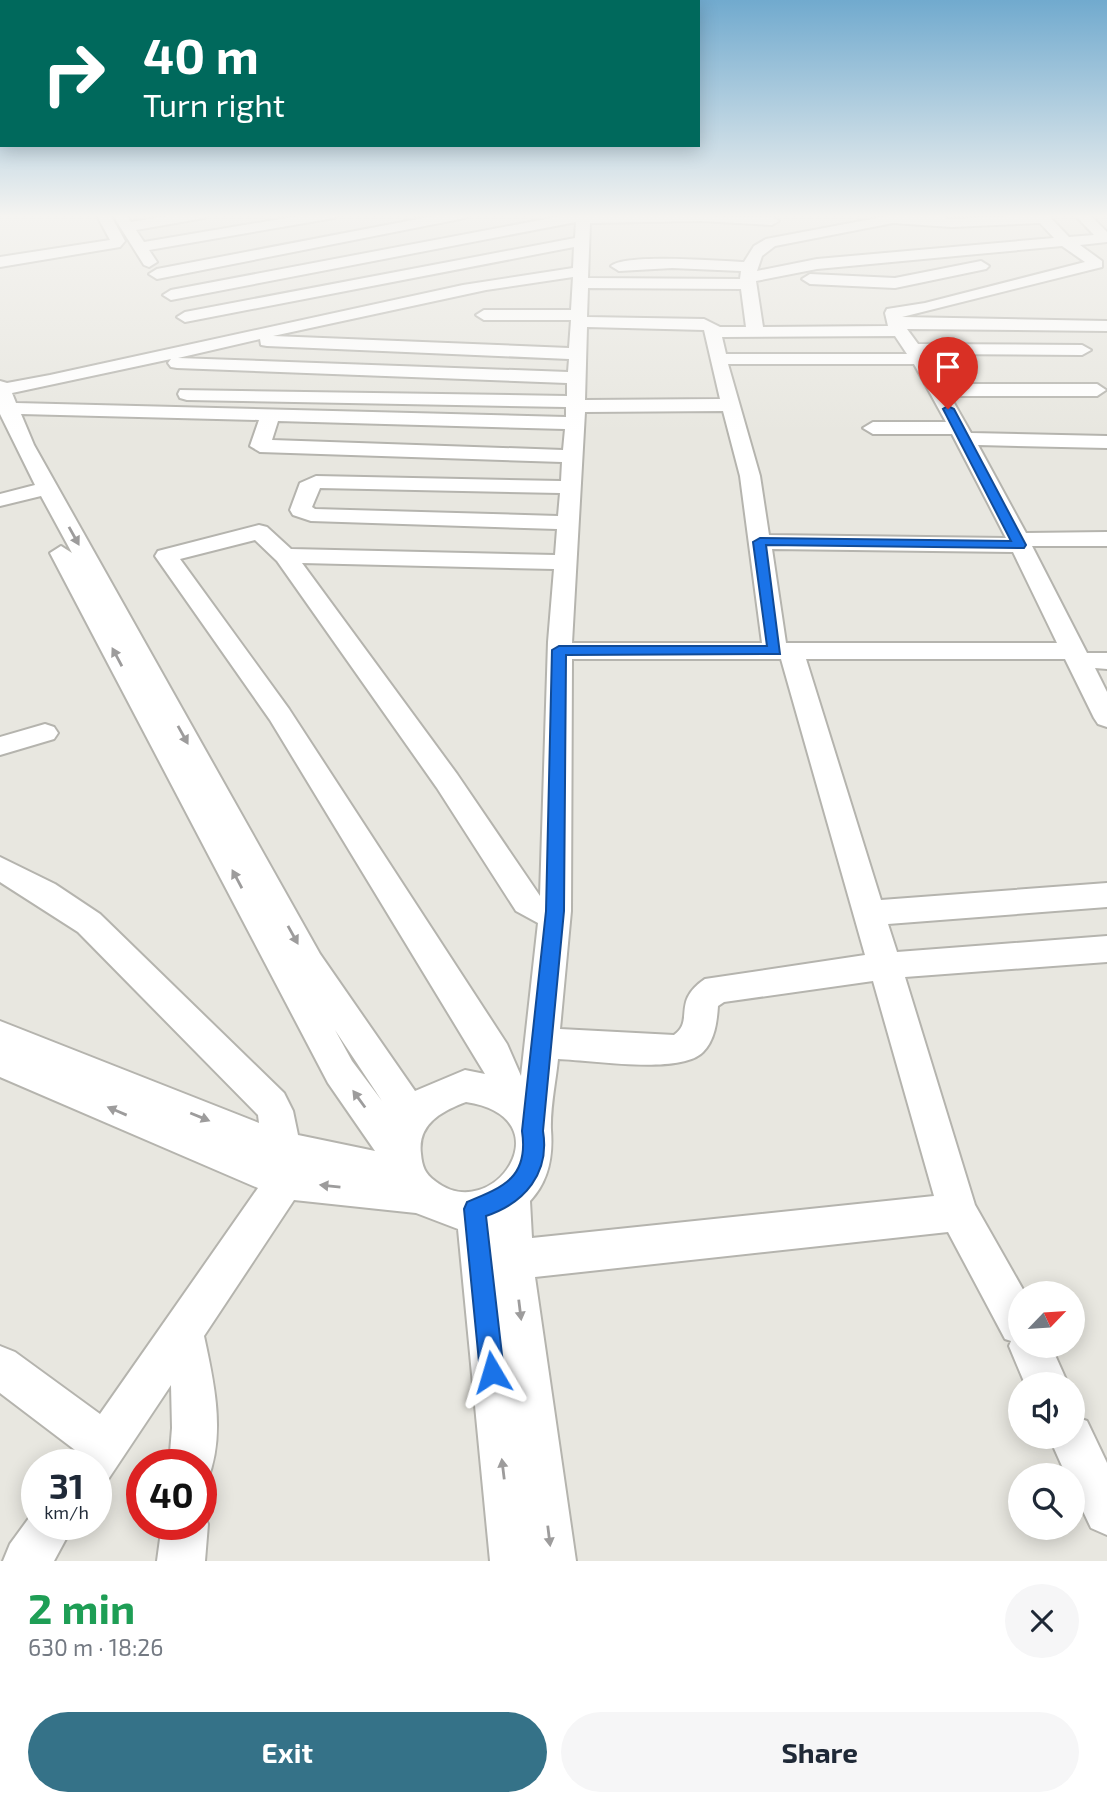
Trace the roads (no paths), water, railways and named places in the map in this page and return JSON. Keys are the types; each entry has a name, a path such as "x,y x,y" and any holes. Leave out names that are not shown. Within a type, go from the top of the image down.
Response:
{"street":[{"path":"166,287 204,347"},
{"path":"171,295 212,287"},
{"path":"185,317 336,287"},
{"path":"369,287 385,307"},
{"path":"2,406 147,361 482,287"},
{"path":"523,1116 542,1043 554,917 559,650 583,287"},
{"path":"752,287 755,332"},
{"path":"940,289 953,287"},
{"path":"1007,287 925,308 894,313 897,328 917,354 962,434 1107,718"},
{"path":"484,315 577,367"},
{"path":"2,406 270,415 577,367 704,324 715,335 718,359 750,476 760,542 783,651 867,913 958,1212 1008,1302"},
{"path":"715,335 897,328 1107,326"},
{"path":"233,340 577,367 730,405"},
{"path":"718,359 1082,350"},
{"path":"147,361 577,367"},
{"path":"167,393 577,367"},
{"path":"938,390 1097,390"},
{"path":"2,406 38,490 340,1072 409,1175 446,1207 492,1201 520,1185 531,1166 535,1145 523,1116 495,1055 280,715 166,556 259,532 285,556 447,781 527,903 554,917"},
{"path":"270,415 260,446 573,456"},
{"path":"873,428 1107,442"},
{"path":"568,523 311,515 301,510 307,487 316,482 570,487"},
{"path":"0,500 38,490"},
{"path":"38,490 309,963 411,1115"},
{"path":"760,542 1018,543 1107,539"},
{"path":"285,556 565,562"},
{"path":"559,650 1074,656 1107,661"},
{"path":"0,746 45,733"},
{"path":"0,868 44,892 89,923 275,1111 283,1165 182,1332 101,1449"},
{"path":"867,913 1107,895"},
{"path":"542,1043 677,1050 694,1042 699,1034 702,999 717,989 883,966 1107,949"},
{"path":"0,1037 283,1165"},
{"path":"0,1061 283,1165 409,1175"},
{"path":"409,1175 402,1134 411,1115 435,1095 465,1086 486,1087 523,1116"},
{"path":"492,1201 514,1561"},
{"path":"496,1262 958,1212"},
{"path":"496,1262 552,1561"},
{"path":"182,1332 195,1391 197,1418 193,1449"},
{"path":"0,1367 90,1449"},
{"path":"1077,1449 1107,1512"},
{"path":"27,1561 41,1540"},
{"path":"181,1561 183,1540"}]}
